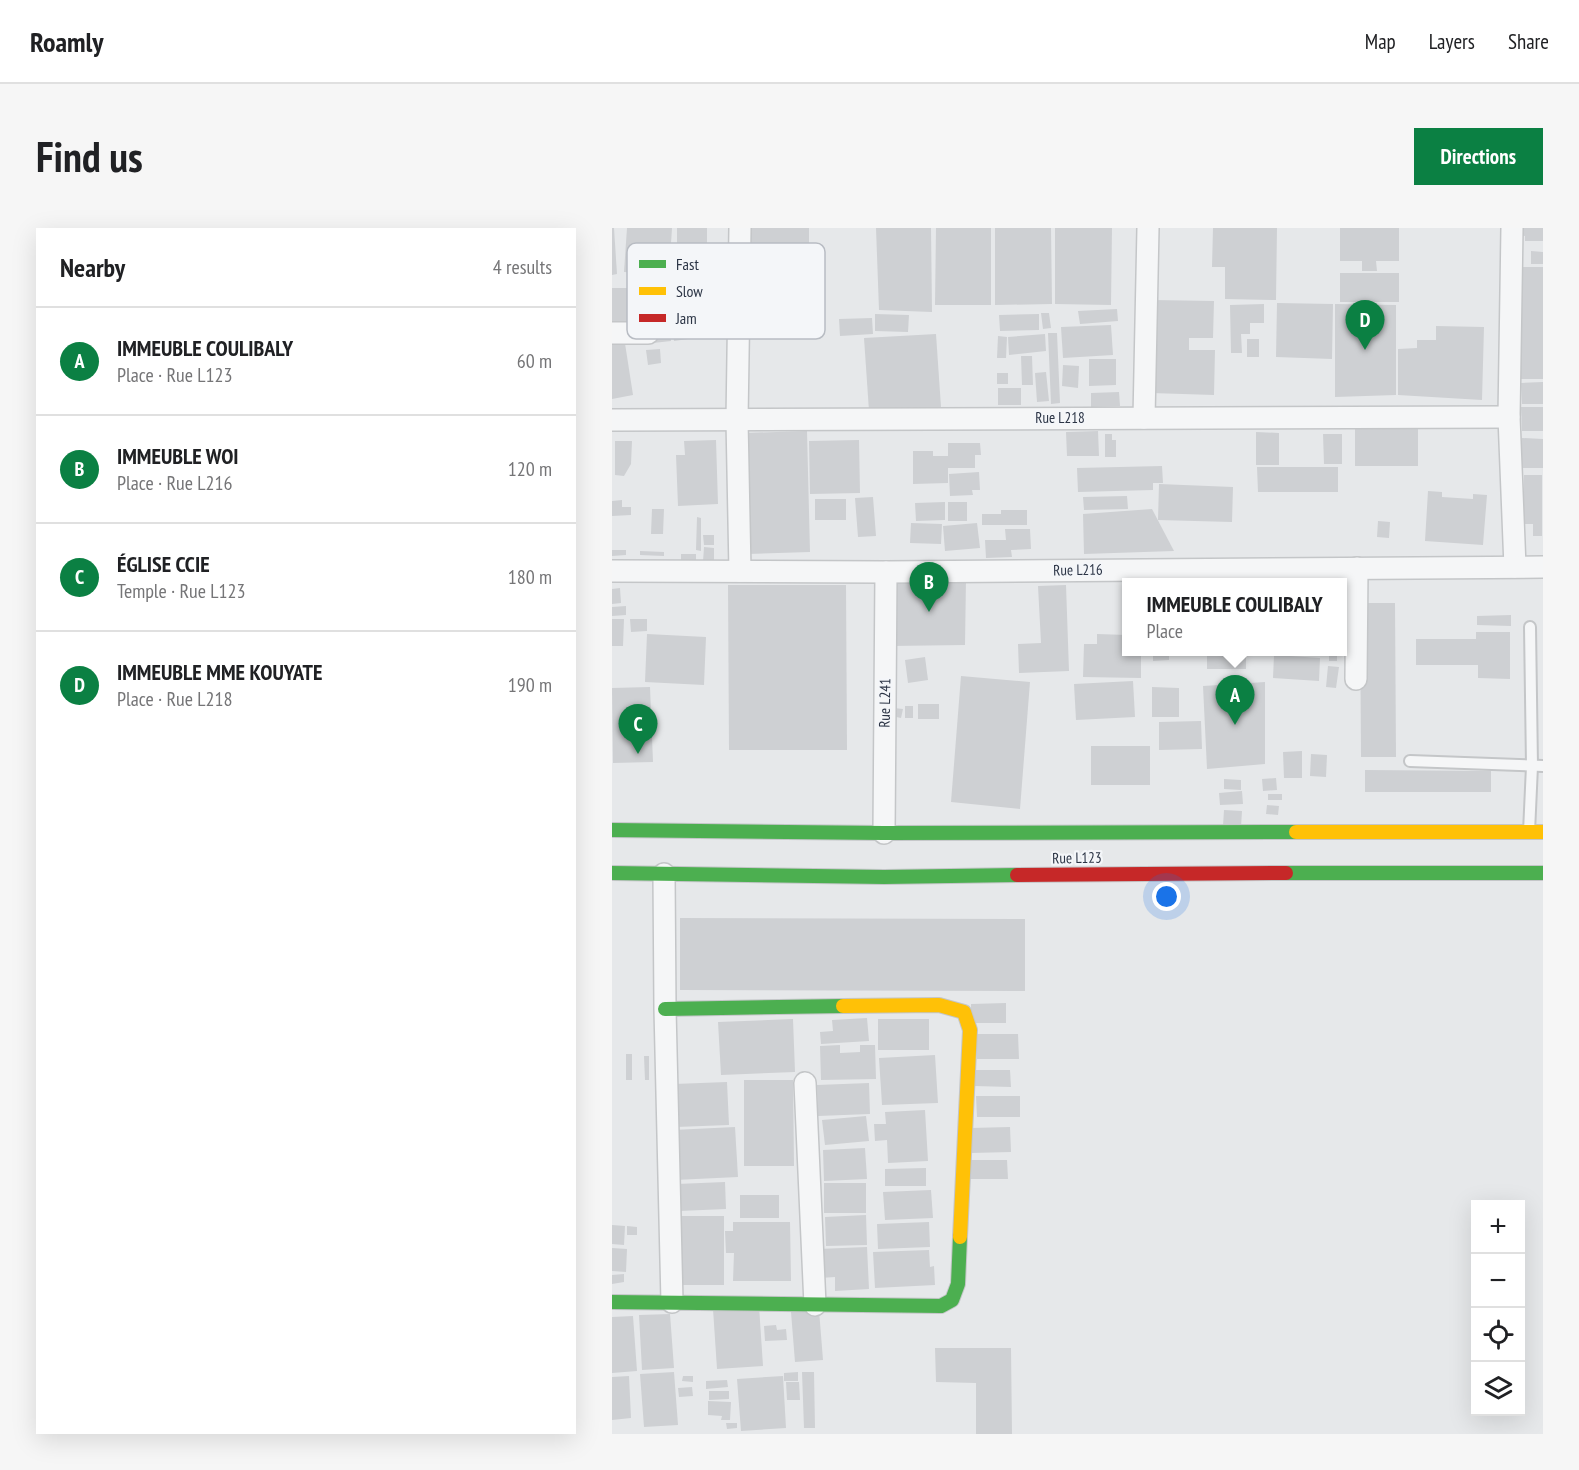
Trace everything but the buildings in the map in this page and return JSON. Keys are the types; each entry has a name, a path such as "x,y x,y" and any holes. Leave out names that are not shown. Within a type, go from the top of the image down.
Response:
{"main road":[{"name":"Rue L123","path":"612,830 884,833 1543,832"},
{"name":"Rue L123","path":"612,873 884,877 1234,873 1543,873"},
{"path":"612,1302 941,1306 952,1300 958,1284 970,1030 964,1012 939,1005 665,1009"}],"street":[{"path":"740,228 740,243"},
{"path":"1144,418 1149,228"},
{"path":"1512,228 1509,417 1515,567"},
{"path":"738,339 737,420 740,571"},
{"name":"Rue L218","path":"612,420 1509,417"},
{"name":"Rue L216","path":"612,571 886,572 1543,567"},
{"path":"1356,679 1357,568"},
{"name":"Rue L241","path":"884,833 886,572"},
{"path":"664,874 672,1302"},
{"path":"805,1083 815,1305"}],"lane":[{"path":"1529,832 1537,766 1530,627"},
{"path":"1410,761 1537,766"}],"traffic: fast":[{"path":"612,830 884,833 1296,832"},
{"path":"612,873 884,877 1017,875"},
{"path":"1286,873 1543,873"},
{"path":"665,1009 843,1006"},
{"path":"612,1302 941,1306 952,1300 958,1284 960,1237"}],"traffic: slow":[{"path":"1296,832 1543,832"},
{"path":"843,1006 939,1005 964,1012 970,1030 960,1237"}],"traffic: jam":[{"path":"1017,875 1286,873"}],"place":[{"name":"IMMEUBLE MME KOUYATE","path":"1365,350"},
{"name":"IMMEUBLE WOI","path":"929,612"},
{"name":"IMMEUBLE COULIBALY","path":"1235,725"},
{"name":"ÉGLISE CCIE","path":"638,754"}]}
